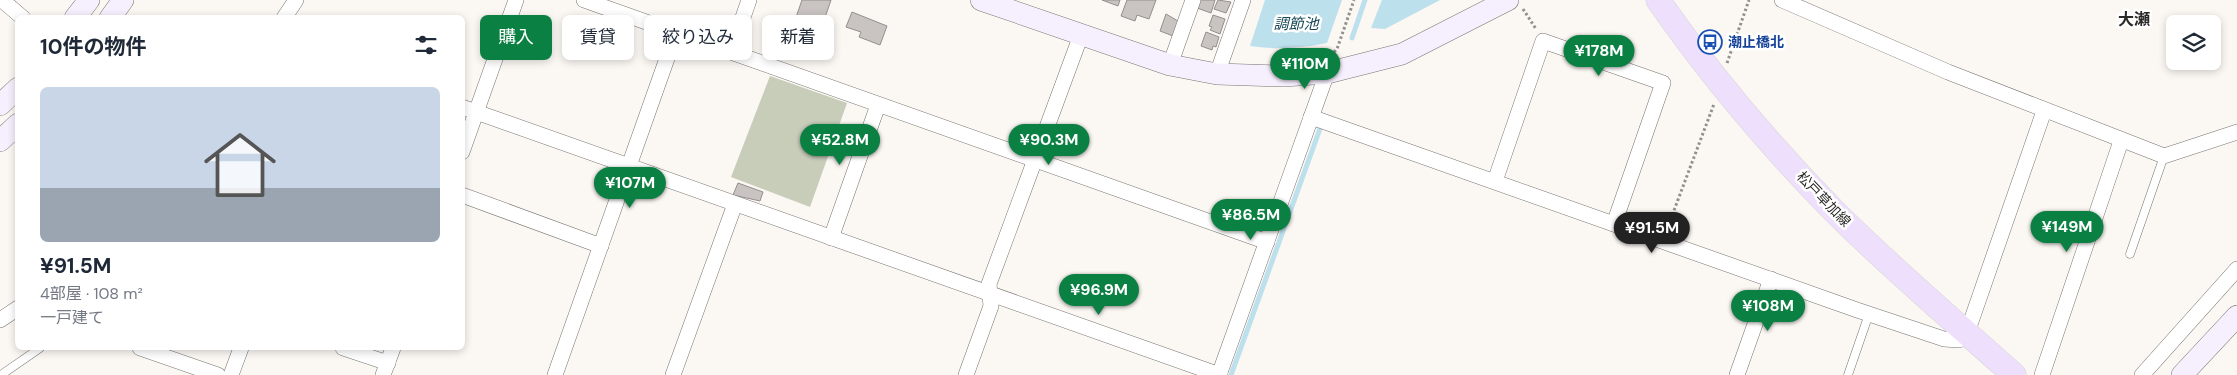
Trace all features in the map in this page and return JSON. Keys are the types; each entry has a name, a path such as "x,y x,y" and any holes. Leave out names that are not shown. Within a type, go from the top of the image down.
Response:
{"main road":[{"name":"松戸草加線","path":"1658,0 1680,32 1784,157 1881,256 2014,375"}],"street":[{"path":"2,0 20,15"},
{"path":"77,15 89,0"},
{"path":"286,15 296,0"},
{"path":"465,134 469,109 516,0"},
{"path":"584,0 644,21"},
{"path":"744,15 749,0"},
{"path":"981,0 1170,65 1217,74 1284,76 1329,63 1402,54 1516,4"},
{"path":"1170,65 1193,0"},
{"path":"1217,74 1242,0"},
{"path":"1782,0 1948,72 2121,141 2164,156 2237,132"},
{"path":"966,375 991,306 989,284 1081,35"},
{"path":"1495,181 1544,41 1663,83 1614,224"},
{"path":"555,375 666,60"},
{"path":"752,60 1267,242"},
{"path":"469,109 628,167 1220,375 1329,63"},
{"path":"0,105 15,91"},
{"path":"831,238 878,105"},
{"path":"1311,117 1869,314 1944,339 1959,340 1967,333 2044,111"},
{"path":"0,141 15,127"},
{"path":"2042,375 2121,141"},
{"path":"465,196 600,246"},
{"path":"673,375 735,204"},
{"path":"2142,375 2237,269"},
{"path":"1737,375 1771,279"},
{"path":"0,320 15,310"},
{"path":"2182,375 2237,316"},
{"path":"146,350 218,375"},
{"path":"231,375 240,350"},
{"path":"348,350 386,369 392,350"}],"lane":[{"path":"2130,254 2164,156"},
{"path":"1848,375 1869,314"},
{"path":"1,375 37,350"}],"path":[{"path":"1329,63 1337,49 1354,0"},
{"path":"1724,70 1749,0"},
{"path":"1516,4 1544,41"},
{"path":"1662,241 1714,103"}],"green space":[{"path":"770,76 847,103 810,207 731,177"}],"water":[{"name":"調節池","path":"1265,0 1342,0 1327,43 1288,48 1250,46"},
{"path":"1382,0 1440,0 1385,29 1371,28"}],"building":[{"path":"802,0 831,0 826,15 797,15"},
{"path":"1102,0 1120,0 1118,6"},
{"path":"1127,0 1156,0 1149,19 1137,15 1135,21 1121,16"},
{"path":"1200,0 1215,0 1211,13 1197,8"},
{"path":"1218,0 1231,2 1226,13 1214,9"},
{"path":"852,12 887,26 880,45 859,37 861,32 846,27"},
{"path":"1166,14 1178,21 1173,36 1160,31"},
{"path":"1213,15 1225,19 1220,34 1210,30 1212,27 1209,26"},
{"path":"1206,32 1219,37 1216,47 1213,46 1212,50 1201,46"},
{"path":"738,183 763,192 760,201 733,195"}],"waterway":[{"path":"1352,38 1365,0"},
{"path":"1231,375 1321,126"}],"place":[{"name":"潮止橋北","path":"1710,42"}],"district":[{"name":"大瀬","path":"2134,19"}]}
